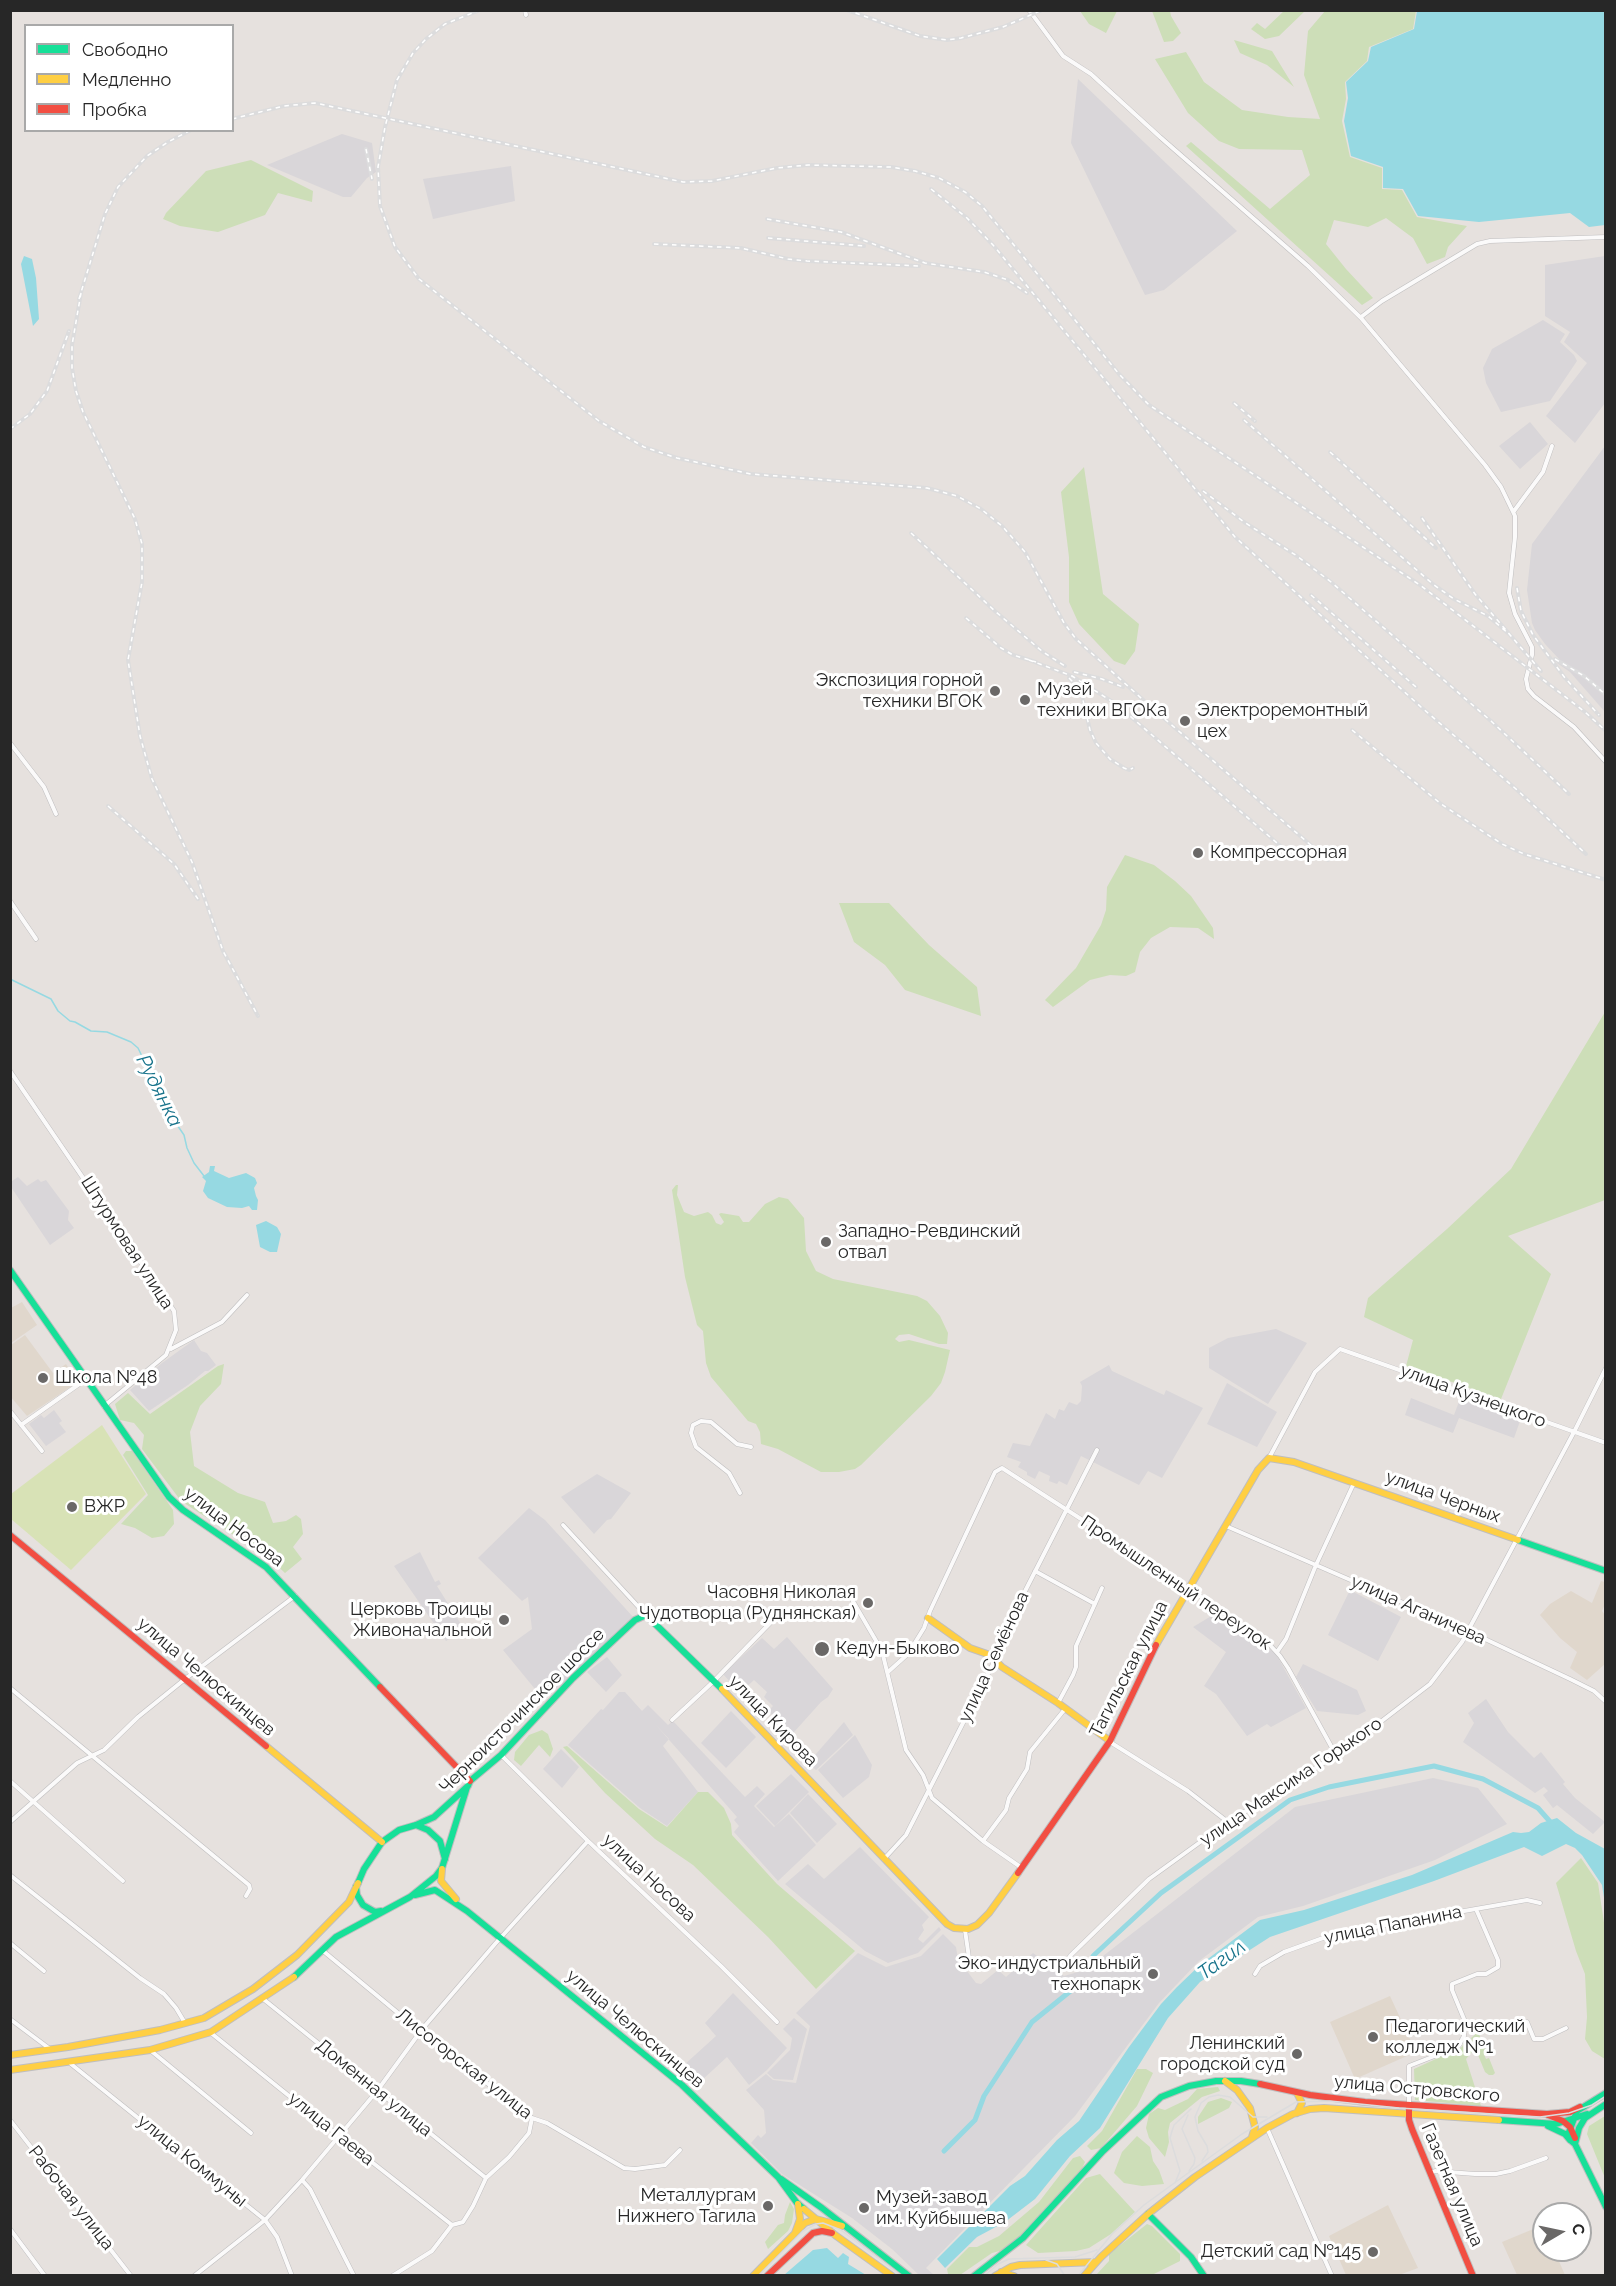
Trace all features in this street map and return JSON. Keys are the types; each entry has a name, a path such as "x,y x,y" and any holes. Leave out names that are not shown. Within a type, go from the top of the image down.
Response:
{"main road":[{"name":"улица Носова","path":"10,1270 150,1472 177,1505 254,1556 295,1596 469,1784"},
{"name":"улица Черных","path":"1269,1458 1282,1458 1354,1482 1605,1571"},
{"name":"Тагильская улица","path":"965,1930 983,1920 1110,1741 1149,1655 1258,1470 1269,1458"},
{"name":"улица Челюскинцев","path":"10,1535 382,1842"},
{"name":"улица Кирова","path":"646,1615 714,1681 946,1924 965,1930"},
{"name":"Черноисточинское шоссе","path":"416,1825 434,1817 501,1755 573,1678 635,1620 646,1615"},
{"path":"928,1618 970,1648 990,1655 1002,1667 1058,1703 1110,1741"},
{"path":"10,2070 150,2050 211,2032 294,1977 336,1937 410,1897 436,1876 442,1868 469,1784"},
{"path":"10,2055 55,2049 185,2024 204,2018 229,2004 286,1965 339,1914 349,1902 356,1883 382,1842 399,1830 416,1825 428,1830 437,1837 443,1847 445,1859"},
{"name":"улица Челюскинцев","path":"442,1868 441,1881 445,1888 467,1911"},
{"path":"356,1883 357,1895 363,1905 375,1912 383,1911"},
{"name":"улица Челюскинцев","path":"410,1897 424,1891 435,1890 501,1937 682,2085 778,2177 797,2203 892,2276"},
{"path":"55,2049 61,2064"},
{"path":"1224,2080 1246,2100 1255,2125 1252,2137"},
{"name":"улица Островского","path":"974,2276 1023,2238 1103,2151 1161,2097 1189,2086 1224,2080 1279,2087 1321,2097 1547,2114 1570,2112 1605,2093"},
{"path":"1296,2091 1302,2103 1296,2113"},
{"name":"улица Островского","path":"1084,2276 1148,2214 1200,2173 1252,2137 1296,2113 1324,2108 1569,2124 1605,2104"},
{"name":"Газетная улица","path":"1408,2105 1412,2129 1473,2276"},
{"path":"1586,2105 1577,2111 1569,2124 1574,2141 1605,2207"},
{"path":"1574,2141 1579,2128 1590,2113"},
{"path":"1547,2114 1569,2124"},
{"path":"1541,2123 1574,2141"},
{"name":"улица Челюскинцев","path":"778,2177 909,2276"},
{"path":"794,2234 800,2219 797,2203"},
{"path":"1148,2214 1191,2257 1204,2276"},
{"path":"753,2276 806,2223 816,2219 846,2228"},
{"path":"767,2276 816,2231 828,2231 836,2235"},
{"path":"997,2274 1020,2265 1096,2262"},
{"path":"997,2274 1008,2272 1014,2276"}],"street":[{"path":"1029,10 1063,56 1091,74 1308,266 1361,318 1485,465 1501,487 1514,511 1516,529 1509,593 1515,614 1532,647 1526,679 1528,689 1574,727 1605,762"},
{"path":"1361,318 1382,301 1477,244 1490,241 1605,237"},
{"path":"1514,511 1544,472 1552,446"},
{"path":"10,743 44,787 56,814"},
{"path":"10,901 36,939"},
{"name":"Штурмовая улица","path":"12,1074 170,1304 174,1311 176,1330 170,1350"},
{"path":"104,1406 170,1350 222,1322 247,1295"},
{"name":"улица Кузнецкого","path":"1340,1349 1605,1443"},
{"name":"Тагильская улица","path":"1269,1458 1315,1372 1340,1349"},
{"name":"улица Максима Горького","path":"1070,1956 1149,1879 1228,1822 1340,1753 1430,1684 1468,1631 1574,1432 1605,1368"},
{"path":"21,1425 86,1380"},
{"path":"10,1411 42,1451"},
{"path":"740,1493 729,1473 696,1447 691,1433 693,1425 701,1421 711,1422 737,1444 751,1447"},
{"name":"улица Семёнова","path":"884,1859 906,1835 994,1659 994,1652 1097,1450"},
{"name":"Промышленный переулок","path":"928,1618 997,1470 1006,1470 1245,1626 1277,1652 1331,1746 1340,1753"},
{"path":"1277,1652 1286,1640 1316,1565 1354,1482"},
{"name":"улица Кирова","path":"563,1526 646,1615"},
{"name":"улица Аганичева","path":"1226,1526 1468,1631 1594,1691 1605,1702"},
{"path":"1035,1571 1095,1604"},
{"path":"1058,1703 1073,1675 1077,1647 1102,1588"},
{"path":"10,1822 77,1763 104,1749 138,1717 185,1679 295,1596"},
{"path":"850,1596 882,1651 906,1750 923,1775 933,1800 983,1841 1022,1868"},
{"path":"888,1672 901,1662 914,1646 928,1618"},
{"path":"672,1720 714,1681 773,1620"},
{"path":"10,1688 249,1885 250,1889 246,1896"},
{"path":"983,1841 1006,1810 1009,1797 1027,1769 1030,1752 1065,1709"},
{"path":"1110,1741 1188,1791 1228,1822"},
{"name":"улица Носова","path":"501,1755 777,2022"},
{"path":"10,1781 123,1881"},
{"path":"194,2276 265,2220 302,2180 377,2091 421,2032 501,1937 588,1840"},
{"path":"10,1875 140,1978 164,1994 177,2008 185,2024"},
{"name":"улица Папанина","path":"1255,1974 1260,1966 1284,1952 1323,1938 1527,1900 1540,1904"},
{"path":"1408,2105 1409,2066 1455,2048 1464,2036 1464,2019 1452,1990 1452,1984 1477,1974 1486,1974 1498,1967 1498,1960 1476,1909"},
{"path":"965,1930 970,1965"},
{"path":"10,1943 44,1971"},
{"name":"Лисогорская улица","path":"322,1950 421,2032 532,2118 547,2124 624,2168 635,2169 665,2165 680,2150"},
{"name":"Доменная улица","path":"262,1998 486,2178"},
{"path":"10,2019 55,2049"},
{"path":"1527,2022 1534,2038 1543,2038 1566,2028"},
{"name":"улица Гаева","path":"211,2032 452,2225"},
{"path":"150,2050 251,2133"},
{"name":"улица Коммуны","path":"70,2063 265,2220 281,2247 292,2276"},
{"path":"392,2276 432,2251 452,2225 463,2222 486,2178 509,2157 529,2133 532,2118"},
{"name":"Рабочая улица","path":"10,2120 131,2276"},
{"path":"1267,2128 1332,2276"},
{"path":"1430,2173 1435,2171 1475,2175 1496,2174 1546,2158"},
{"path":"302,2180 310,2189 354,2276"},
{"path":"10,2229 45,2276"},
{"path":"1315,2237 1321,2234"}],"shaded area":[{"path":"1078,79 1237,231 1164,290 1145,295 1071,143"},
{"path":"342,134 372,143 376,172 367,178 351,197 343,197 267,165"},
{"path":"511,166 515,201 433,219 423,179"},
{"path":"1605,256 1605,403 1575,443 1546,416 1587,363 1564,342 1570,332 1545,316 1545,265"},
{"path":"1543,320 1565,334 1560,342 1577,361 1550,401 1501,412 1486,383 1483,368 1492,349"},
{"path":"1530,422 1548,444 1520,469 1499,446"},
{"path":"1605,446 1605,712 1570,672 1557,663 1559,659 1535,630 1527,590 1532,544"},
{"path":"18,1177 27,1186 38,1179 41,1182 46,1180 69,1211 68,1220 74,1228 50,1245 11,1187 12,1181"},
{"path":"22,1302 37,1325 11,1343 11,1308"},
{"path":"1276,1329 1307,1343 1268,1404 1209,1368 1209,1348 1228,1338"},
{"name":"Школа №48","path":"25,1335 53,1373 66,1364 78,1382 27,1416 10,1396 11,1345"},
{"path":"194,1340 201,1351 207,1353 216,1365 149,1411 130,1390"},
{"path":"1109,1365 1112,1371 1164,1395 1166,1390 1203,1408 1162,1478 1148,1471 1139,1485 1081,1456 1067,1485 1059,1481 1057,1484 1049,1481 1050,1476 1039,1471 1035,1479 1027,1475 1027,1472 1018,1467 1021,1462 1007,1457 1013,1443 1030,1446 1046,1413 1055,1419 1059,1409 1064,1411 1069,1402 1077,1405 1081,1401 1080,1382"},
{"path":"1227,1383 1277,1412 1257,1447 1207,1424"},
{"path":"1411,1398 1454,1415 1460,1399 1520,1421 1514,1438 1459,1418 1453,1433 1405,1415"},
{"path":"54,1410 62,1421 59,1423 66,1432 46,1446 29,1424 41,1415 44,1418"},
{"path":"597,1474 631,1493 611,1519 607,1520 594,1534 561,1497"},
{"path":"529,1508 545,1520 634,1618 544,1700 503,1650 532,1629 528,1597 522,1601 478,1558"},
{"path":"420,1552 435,1582 439,1580 441,1584 437,1586 464,1629 446,1641 394,1566"},
{"path":"1601,1581 1605,1582 1605,1604 1602,1611 1605,1615 1605,1664 1587,1680 1570,1668 1577,1652 1560,1638 1540,1615 1550,1604 1571,1591 1592,1603"},
{"path":"1350,1590 1401,1617 1378,1661 1328,1635"},
{"path":"1218,1612 1276,1654 1306,1708 1271,1727 1267,1724 1247,1736 1216,1694 1204,1686 1226,1652 1193,1627"},
{"path":"787,1637 833,1689 828,1697 784,1741 771,1728 779,1722 768,1711 773,1706 764,1697 767,1692 754,1680 740,1693 723,1674 762,1638 774,1649"},
{"path":"607,1657 622,1675 606,1692 587,1672"},
{"path":"1303,1664 1357,1690 1366,1711 1358,1715 1317,1711 1296,1677"},
{"path":"619,1692 625,1692 642,1711 648,1705 668,1725 673,1721 745,1797 757,1786 765,1794 754,1806 774,1827 789,1814 816,1845 778,1881 734,1832 739,1826 734,1820 737,1817 669,1739 663,1746 698,1792 667,1826 640,1808 568,1745"},
{"path":"1486,1699 1508,1732 1534,1758 1541,1752 1575,1798 1605,1822 1593,1834 1557,1805 1553,1808 1543,1795 1548,1791 1544,1787 1535,1793 1463,1742 1474,1723 1468,1713"},
{"path":"731,1711 756,1737 726,1768 701,1743"},
{"path":"844,1722 853,1735 816,1770 808,1763"},
{"path":"855,1735 872,1765 869,1777 843,1798 818,1770"},
{"path":"561,1749 579,1767 562,1788 543,1769"},
{"path":"791,1774 809,1792 775,1826 756,1806"},
{"path":"1433,1778 1478,1788 1507,1824 1435,1860 1303,1906 1258,1917 1199,1961 1159,2003 1075,2116 926,2268 934,2275 919,2275 892,2249 852,2218 782,2174 751,2143 758,2135 761,2138 766,2133 764,2110 746,2090 766,2074 773,2080 796,2083 810,2026 796,2013 858,1953 886,1967 921,1956 943,1934 956,1947 958,1959 976,1983 981,1984 998,1970 1006,1977 1033,1953 1064,1976 1085,1970 1295,1807"},
{"path":"808,1794 837,1824 817,1843 790,1813"},
{"path":"860,1847 929,1917 922,1925 924,1930 918,1939 923,1943 939,1927 941,1930 918,1953 888,1963 865,1951 785,1884 808,1864 824,1879"},
{"path":"733,1993 787,2048 767,2070 749,2085 727,2057 701,2081 684,2065 716,2036 705,2023"},
{"name":"Педагогический колледж №1","path":"1390,1996 1416,2052 1355,2079 1330,2022"},
{"path":"794,2018 807,2029 793,2080 774,2079 767,2073 790,2050 792,2038 783,2029"},
{"name":"Детский сад №145","path":"1388,2205 1418,2268 1399,2275 1346,2275 1329,2236"},
{"path":"1532,2230 1532,2262 1559,2262 1565,2275 1517,2275 1502,2242"}],"green space":[{"path":"1285,10 1305,11 1279,36 1265,39 1251,29 1257,23 1265,29"},
{"path":"1080,11 1117,11 1106,33 1089,24"},
{"path":"1152,11 1170,11 1181,33 1173,41 1164,42"},
{"path":"1325,11 1416,11 1413,29 1369,47 1367,61 1345,82 1346,99 1342,121 1350,157 1382,168 1382,189 1402,190 1417,217 1467,226 1448,247 1445,257 1427,264 1413,238 1386,218 1368,227 1334,220 1326,244 1373,298 1362,305 1186,146 1191,142 1270,209 1310,175 1302,150 1239,149 1219,141 1188,113 1155,59 1186,52 1204,82 1242,110 1320,119 1304,75 1308,31"},
{"path":"1234,40 1272,51 1294,87 1267,65 1240,53"},
{"path":"251,160 313,191 312,202 278,193 265,215 218,232 180,226 163,219 206,171"},
{"path":"1084,467 1103,594 1139,624 1135,651 1125,665 1114,661 1079,624 1069,602 1069,557 1061,492"},
{"path":"1125,855 1154,865 1191,896 1213,928 1214,939 1198,928 1170,927 1151,938 1140,952 1135,972 1126,976 1110,975 1090,980 1053,1007 1045,1000 1076,968 1101,925 1106,910 1107,887"},
{"path":"839,903 889,903 929,945 977,987 981,1016 905,990 885,965 854,942"},
{"path":"1605,1012 1605,1200 1508,1236 1551,1274 1501,1399 1406,1366 1413,1340 1364,1317 1368,1298 1511,1169"},
{"path":"678,1185 677,1195 684,1212 694,1216 708,1212 716,1223 721,1225 724,1222 719,1214 721,1213 739,1216 743,1222 749,1222 765,1204 779,1197 788,1199 804,1218 806,1251 816,1271 833,1279 917,1296 927,1301 940,1316 948,1333 947,1344 939,1344 909,1334 899,1335 895,1339 899,1342 909,1340 950,1350 941,1383 931,1396 855,1469 821,1472 778,1449 761,1444 760,1432 756,1424 748,1421 711,1377 706,1363 703,1331 697,1325 685,1277 672,1190"},
{"path":"224,1364 221,1384 200,1406 190,1432 194,1466 238,1493 265,1502 273,1523 286,1521 296,1515 301,1519 303,1534 293,1547 302,1559 285,1573 269,1558 181,1501 142,1449 144,1435 134,1423 120,1420 115,1404 128,1393 150,1414"},
{"name":"ВЖР","path":"102,1425 146,1494 71,1570 11,1519 11,1494"},
{"path":"126,1451 132,1451 173,1510 174,1524 164,1536 152,1538 135,1528 121,1524 148,1495 123,1455"},
{"path":"542,1730 548,1734 553,1749 550,1757 539,1745 521,1766 514,1760 515,1752 529,1735"},
{"path":"567,1746 639,1809 667,1827 698,1792 708,1792 724,1808 731,1824 732,1835 777,1884 855,1951 816,1989 768,1937 693,1865 655,1839 605,1793 563,1747"},
{"path":"1581,1858 1598,1883 1605,1929 1605,2059 1592,2051 1585,2039 1587,2017 1585,1974 1556,1883"},
{"path":"1478,2032 1487,2053 1484,2054 1486,2059 1489,2058 1495,2073 1493,2075 1485,2072 1471,2038"},
{"path":"1468,2039 1473,2051 1466,2059 1481,2106 1415,2100 1414,2069 1462,2047"},
{"path":"1137,2069 1146,2069 1153,2073 1137,2106 1101,2148 1091,2150 1087,2146 1102,2131"},
{"path":"1218,2087 1220,2091 1202,2097 1170,2123 1165,2157 1149,2138 1146,2128 1149,2114 1158,2108 1165,2110 1188,2099 1197,2089"},
{"path":"1221,2098 1232,2102 1229,2108 1198,2124 1198,2117 1208,2102"},
{"path":"1605,2116 1605,2178 1587,2134 1589,2126"},
{"path":"1137,2136 1150,2147 1153,2161 1164,2184 1142,2186 1124,2183 1114,2173 1122,2152"},
{"path":"1080,2156 1085,2162 1080,2173 1020,2239 1007,2249 992,2253 960,2275 948,2274 947,2269 969,2247 977,2247 999,2236 1039,2202 1073,2158"},
{"path":"1100,2174 1135,2212 1111,2234 1089,2248 1038,2253 1026,2245 1086,2178"},
{"path":"790,2202 794,2209 792,2223 788,2231 768,2249 765,2242 778,2225 784,2223"},
{"path":"1147,2224 1152,2226 1180,2254 1180,2261 1152,2275 1096,2275 1109,2261 1109,2254"}],"water":[{"path":"1417,11 1605,11 1605,225 1589,227 1570,213 1479,222 1418,216 1403,189 1383,188 1383,167 1351,156 1344,121 1348,98 1346,82 1368,61 1371,47 1414,29"},
{"path":"24,256 32,259 36,278 39,319 33,326 21,264"},
{"path":"210,1166 215,1166 214,1171 229,1178 246,1173 255,1178 257,1210 252,1210 249,1206 227,1207 208,1198 203,1191 206,1181 202,1177 209,1172"},
{"path":"266,1221 277,1227 281,1234 277,1252 270,1252 260,1247 256,1225"},
{"name":"Тагил","path":"1557,1818 1576,1833 1605,1849 1605,1904 1602,1885 1575,1848 1566,1844 1542,1856 1524,1847 1434,1881 1270,1937 1200,1982 1168,2018 1100,2128 1070,2156 1035,2199 1005,2222 977,2237 945,2268 937,2259 1010,2186 1025,2176 1057,2140 1079,2121 1129,2047 1161,2004 1177,1987 1201,1964 1260,1920 1304,1910 1412,1875 1513,1832 1529,1832 1541,1823"},
{"path":"827,2248 838,2258 843,2253 849,2257 848,2264 866,2275 784,2275 813,2250"}],"waterway":[{"name":"Рудянка","path":"10,979 51,999 58,1011 70,1021 91,1031 107,1032 131,1042 138,1048 171,1116 184,1135 194,1163 204,1176"},
{"path":"1093,1956 1161,1893 1290,1800 1329,1787 1434,1766 1483,1779 1538,1808 1553,1825"},
{"path":"944,2151 975,2120 984,2096 1032,2022 1078,1985"}],"tram line":[{"path":"1202,2161 1208,2152 1198,2131 1195,2117 1201,2103 1209,2097 1218,2095 1230,2097 1253,2117 1267,2117"},
{"path":"1078,2276 1112,2234 1144,2205 1242,2134 1296,2102 1330,2101 1540,2117 1569,2113 1592,2105 1606,2096"},
{"path":"1175,2183 1180,2171 1170,2138 1174,2125 1191,2109"},
{"path":"1188,2115 1182,2129 1195,2158 1189,2171"},
{"path":"758,2276 803,2231 823,2223 841,2230 902,2276"},
{"path":"984,2276 998,2264 1009,2259 1075,2257 1097,2250"},
{"path":"1046,2260 1057,2264 1065,2276"}],"railway":[{"path":"480,10 445,24 413,53 397,80 385,127 378,167 380,206 395,247 419,279 599,421 644,447 677,458 751,474 927,488 957,496 981,509 1002,526 1025,552 1064,623 1076,639 1328,860"},
{"path":"847,10 920,36 947,40 1003,27 1042,10"},
{"path":"234,118 284,106 315,103 683,182 712,181 777,168 808,165 891,167 939,178 965,192 982,206 1119,374 1149,405 1420,585 1585,712 1606,731"},
{"path":"79,299 105,214 118,187 147,156 187,132"},
{"path":"366,149 372,179"},
{"path":"931,189 967,218 993,245 1235,537 1586,854"},
{"path":"767,219 841,232 925,263 984,272 1008,280 1027,293"},
{"path":"768,238 864,246"},
{"path":"654,244 741,248 807,261 919,266"},
{"path":"81,293 72,345 72,368 76,391 83,412 135,519 142,544 142,582 128,660 140,736 152,779 192,862 223,951 258,1016"},
{"path":"10,429 30,414 47,391 69,331"},
{"path":"1234,403 1255,421"},
{"path":"1244,420 1434,585 1454,599 1488,616 1509,634"},
{"path":"1330,452 1436,548"},
{"path":"1203,491 1331,582 1491,721 1569,794"},
{"path":"1422,518 1475,594 1541,671"},
{"path":"911,533 996,612 1043,652 1065,666"},
{"path":"1517,588 1521,611 1533,635 1565,678 1599,715"},
{"path":"1311,595 1416,687"},
{"path":"966,618 1001,648 1013,655 1036,662"},
{"path":"1555,659 1584,676 1606,695"},
{"path":"1029,660 1072,676 1116,704 1292,856"},
{"path":"1074,672 1123,687"},
{"path":"1069,678 1078,687 1082,696 1090,730 1096,743 1110,759 1129,770 1133,768"},
{"path":"1352,730 1441,804 1502,844 1524,854 1606,880"},
{"path":"108,806 174,864 198,899"}],"traffic: fast":[{"path":"10,1270 169,1497 183,1510 266,1567 380,1687"},
{"path":"1518,1540 1606,1571"},
{"path":"416,1825 434,1817 468,1786 470,1781 501,1755 573,1678 635,1620 646,1615 722,1689"},
{"path":"294,1977 336,1937 410,1897 436,1876 442,1868 467,1787"},
{"path":"358,1883 364,1869 382,1842 399,1830 416,1825 428,1830 440,1841 445,1859"},
{"path":"356,1887 357,1895 363,1905 375,1912 381,1911"},
{"path":"415,1895 435,1890 467,1911 682,2085 778,2177 804,2209"},
{"path":"974,2276 1023,2238 1103,2151 1161,2097 1189,2086 1216,2081 1260,2084"},
{"path":"1606,2093 1577,2111 1569,2132 1570,2140 1575,2144 1606,2207"},
{"path":"1575,2144 1579,2128 1585,2118 1606,2104"},
{"path":"1499,2120 1556,2124 1587,2114"},
{"path":"1548,2126 1565,2134 1570,2140"},
{"path":"781,2179 909,2276"},
{"path":"1148,2214 1191,2257 1204,2276"}],"traffic: slow":[{"path":"1156,1645 1258,1470 1269,1458 1294,1462 1518,1540"},
{"path":"928,1618 970,1648 990,1655 1002,1667 1058,1703 1110,1741"},
{"path":"722,1689 947,1924 954,1928 968,1929 977,1925 989,1913 1018,1873"},
{"path":"266,1746 382,1842"},
{"path":"442,1869 441,1881 456,1899"},
{"path":"10,2055 160,2030 204,2018 253,1989 297,1955 349,1902 358,1883"},
{"path":"10,2070 150,2050 211,2032 294,1977"},
{"path":"1225,2081 1237,2090 1250,2108 1255,2127 1252,2137"},
{"path":"1297,2093 1302,2103 1297,2113"},
{"path":"1084,2276 1101,2257 1148,2214 1195,2177 1267,2128 1293,2114 1324,2108 1499,2120"},
{"path":"795,2233 800,2219 798,2204"},
{"path":"804,2209 835,2235 892,2276"},
{"path":"753,2276 805,2223 816,2219 842,2226"},
{"path":"995,2276 1020,2265 1096,2262"},
{"path":"1001,2272 1014,2276"}],"traffic: jam":[{"path":"10,1535 266,1746"},
{"path":"1018,1873 1110,1741 1156,1645"},
{"path":"380,1687 470,1781"},
{"path":"1260,2084 1310,2095 1365,2102 1547,2114 1570,2112 1580,2107"},
{"path":"1409,2105 1409,2120 1412,2129 1473,2276"},
{"path":"1548,2115 1563,2121 1570,2127 1575,2138"},
{"path":"767,2276 813,2233 822,2231 832,2233"}],"place":[{"name":"Экспозиция горной техники ВГОК","path":"995,691"},
{"name":"Музей техники ВГОКа","path":"1025,700"},
{"name":"Электроремонтный цех","path":"1185,721"},
{"name":"Компрессорная","path":"1198,853"},
{"name":"Западно-Ревдинский отвал","path":"826,1242"},
{"name":"Школа №48","path":"43,1378"},
{"name":"ВЖР","path":"72,1507"},
{"name":"Часовня Николая Чудотворца (Руднянская)","path":"868,1603"},
{"name":"Церковь Троицы Живоначальной","path":"504,1620"},
{"name":"Кедун-Быково","path":"822,1649"},
{"name":"Эко-индустриальный технопарк","path":"1153,1974"},
{"name":"Педагогический колледж №1","path":"1373,2037"},
{"name":"Ленинский городской суд","path":"1297,2054"},
{"name":"Металлургам Нижнего Тагила","path":"768,2206"},
{"name":"Музей-завод им. Куйбышева","path":"864,2208"},
{"name":"Детский сад №145","path":"1373,2252"}]}
